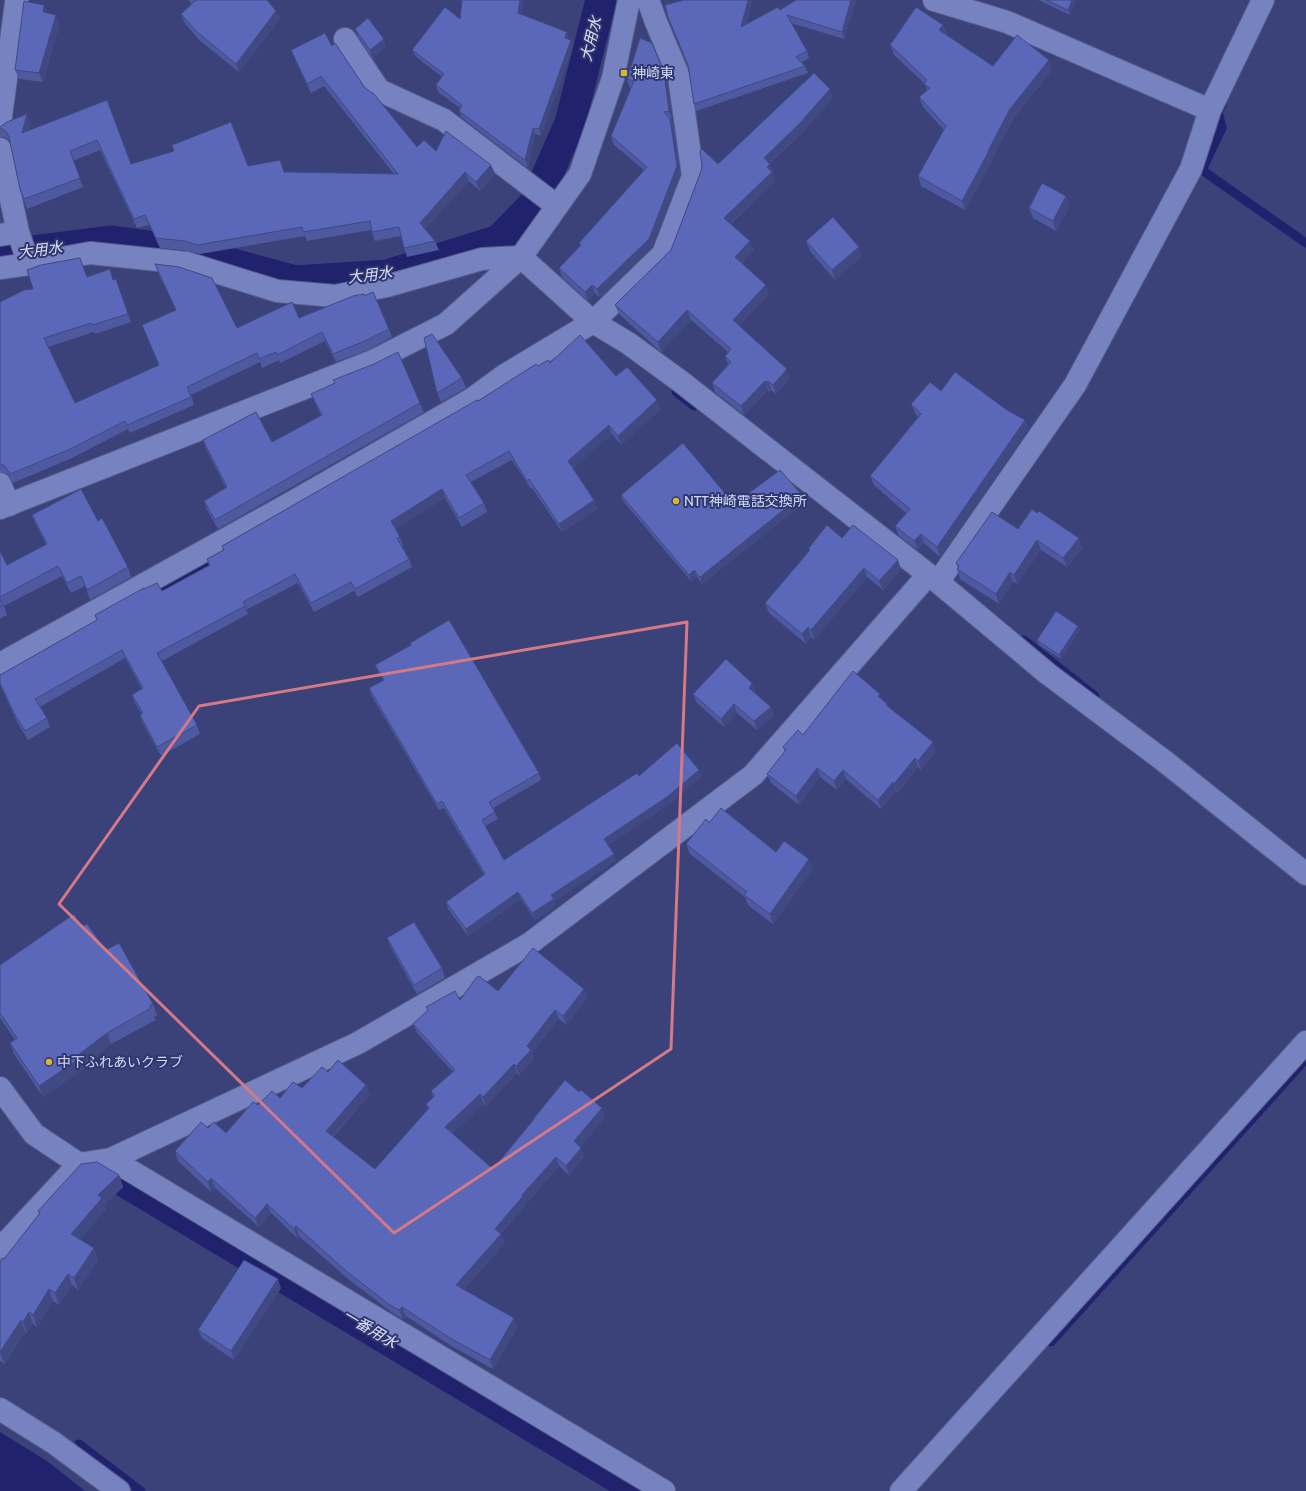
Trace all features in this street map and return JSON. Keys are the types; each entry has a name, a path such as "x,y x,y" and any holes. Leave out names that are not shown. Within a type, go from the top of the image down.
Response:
{"street":[{"path":"0,484 4,507 373,361 446,324 521,257 544,196 580,174 613,78 629,0"},
{"path":"0,664 323,485 472,399 505,375 592,322 663,254 693,176 679,77 648,0"},
{"path":"934,0 1007,22 1210,110"},
{"path":"0,1249 79,1164 111,1159 358,1043 529,944 753,775 938,577 1074,385 1191,169 1210,110 1262,0"},
{"path":"0,124 15,1"},
{"path":"345,39 379,90 444,120 544,196"},
{"path":"0,149 19,246"},
{"path":"19,246 187,263 277,291 335,296 387,286 482,259 521,257 592,322 628,342 938,577 1048,674 1163,760 1306,874"},
{"path":"0,268 19,246"},
{"path":"901,1491 1306,1042"},
{"path":"0,1088 34,1134 79,1164"},
{"path":"111,1159 664,1491"},
{"path":"0,1409 54,1443 119,1491"}],"highlighted area":[{"path":"687,622 671,1049 394,1233 59,904 199,706"}],"shaded area":[{"path":"0,1432 47,1461 85,1491 0,1491"}],"building":[{"path":"194,0 267,0 276,11 236,64 196,31 181,14 195,1"},
{"path":"462,0 520,0 518,13 567,32 565,38 571,40 539,129 533,128 525,160 459,111 462,105 436,85 444,74 412,50 445,7 460,19"},
{"path":"684,0 748,0 741,27 778,7 780,10 796,0 851,0 842,32 787,15 807,51 796,57 805,66 694,104 688,65 668,17 665,5"},
{"path":"1046,0 1072,0 1068,10"},
{"path":"24,1 44,5 43,12 56,15 39,73 15,70"},
{"path":"916,7 943,25 939,30 993,66 1017,35 1049,60 1010,109 962,201 918,176 946,126 919,97 930,88 924,84 927,80 890,45"},
{"path":"368,18 384,39 370,50 355,29"},
{"path":"325,33 332,46 335,43 365,88 374,94 417,147 424,140 436,151 446,131 491,165 476,182 465,172 420,223 435,241 404,248 399,227 372,232 370,221 303,232 302,227 197,245 185,241 156,238 145,215 134,219 97,140 70,151 80,178 24,199 20,189 9,137 6,131 0,127 7,122 27,114 22,133 107,100 131,164 174,151 172,145 231,122 248,166 280,160 284,172 398,174 321,76 307,84 291,50"},
{"path":"640,38 652,43 664,72 669,111 664,112 670,119 677,166 649,239 597,289 592,285 585,292 559,268 581,245 579,243 647,167 611,136 634,81 627,79"},
{"path":"814,73 830,89 801,122 764,158 770,164 767,167 772,172 724,218 750,241 735,257 766,285 733,320 787,369 773,385 768,381 765,381 741,406 712,383 731,362 725,356 731,349 687,310 658,342 615,305 671,250 701,171 702,165 700,152 702,149 718,164"},
{"path":"1042,183 1066,196 1053,221 1029,208"},
{"path":"833,217 859,247 832,270 806,241"},
{"path":"80,258 87,277 110,269 113,280 116,279 128,314 92,325 91,323 44,338 75,403 159,365 142,325 176,310 155,264 179,267 212,278 237,328 292,302 299,318 353,296 364,294 364,296 373,292 389,329 333,354 322,332 277,355 276,352 259,359 257,353 187,387 191,397 127,425 125,421 68,450 10,474 5,466 0,464 0,302 24,290 33,289 27,270 41,265"},
{"path":"432,334 462,378 437,393 424,338"},
{"path":"580,335 616,376 627,367 657,400 618,436 609,425 568,461 594,500 559,524 529,479 527,481 509,451 466,475 484,503 459,518 442,489 391,521 400,537 397,538 409,559 355,589 351,582 311,603 295,574 243,602 245,606 157,653 197,725 157,747 140,715 143,713 132,695 143,688 122,650 35,699 47,718 25,731 14,713 0,683 0,675 97,620 95,615 144,588 157,583 162,591 210,565 207,559 224,550 222,546 477,400 478,401 536,364 538,366 548,360 550,363"},
{"path":"398,352 420,403 215,520 204,501 227,487 203,440 256,412 272,442 322,415 311,394 335,383 333,380 374,364"},
{"path":"955,372 1007,410 1025,420 937,547 921,534 914,541 895,526 910,509 870,476 921,414 911,404 930,382 941,391"},
{"path":"683,443 734,504 780,470 802,495 700,577 694,570 689,575 621,495"},
{"path":"81,489 98,521 102,518 128,567 87,590 81,576 67,583 58,566 0,597 0,551 7,565 47,544 32,515"},
{"path":"1032,509 1037,513 1039,511 1079,538 1063,558 1037,540 1014,575 1010,572 996,594 957,569 959,566 956,563 992,512 1018,529"},
{"path":"827,525 842,538 853,525 898,560 879,581 864,568 811,630 808,627 802,634 765,603 810,550 808,549"},
{"path":"0,599 3,605 0,607"},
{"path":"1056,611 1078,626 1059,655 1037,640"},
{"path":"449,620 539,773 489,802 495,812 482,820 504,860 637,773 639,776 677,743 699,770 667,797 604,839 614,854 551,895 554,899 532,913 518,892 466,929 446,902 485,874 442,801 437,804 369,688 384,680 375,665 411,645 410,643"},
{"path":"726,659 752,683 749,688 771,707 754,721 734,704 721,719 693,694"},
{"path":"853,671 880,694 878,696 887,704 886,705 933,742 918,761 915,758 894,784 893,782 878,800 843,770 834,781 817,768 796,796 767,774 786,750 783,747 798,730 803,735"},
{"path":"721,808 776,852 784,841 809,859 770,914 744,895 747,892 686,844 706,819 709,823"},
{"path":"74,914 82,927 87,924 106,950 119,943 153,1004 150,1005 151,1008 107,1033 78,1055 80,1058 39,1086 10,1043 17,1038 0,1013 0,965"},
{"path":"414,922 442,968 414,985 387,938"},
{"path":"533,948 584,989 563,1016 555,1010 527,1046 531,1050 516,1066 514,1064 483,1097 480,1094 445,1127 493,1169 565,1080 579,1092 581,1090 602,1108 574,1141 581,1148 566,1166 556,1157 522,1195 523,1196 495,1229 501,1234 456,1285 514,1318 490,1360 450,1338 402,1307 399,1310 390,1305 345,1270 296,1226 294,1229 267,1204 255,1218 211,1178 208,1182 175,1151 201,1122 208,1128 214,1122 226,1133 253,1102 258,1105 272,1091 280,1098 293,1082 302,1088 322,1067 328,1072 338,1060 366,1085 326,1131 375,1169 429,1108 426,1104 435,1096 431,1091 455,1070 413,1024 428,1010 426,1007 455,991 460,1000 479,976 498,991"},
{"path":"97,1162 119,1175 98,1195 102,1198 71,1234 94,1248 74,1278 68,1274 55,1293 49,1289 33,1315 29,1312 23,1322 21,1320 0,1352 0,1262 2,1258 4,1259 40,1213 38,1211 81,1164"},
{"path":"244,1260 278,1279 231,1351 198,1330"}],"waterway":[{"name":"大用水","path":"0,255 112,241 186,251 295,281 387,275 499,240 535,203 570,123 601,0"},
{"path":"1222,105 1218,111 1222,128 1202,170 1306,243"},
{"path":"676,392 694,406"},
{"path":"154,591 219,556"},
{"path":"1024,640 1095,696"},
{"path":"1051,1342 1306,1059"},
{"name":"一番用水","path":"100,1167 640,1491"},
{"path":"79,1444 141,1491"}],"place":[{"name":"神崎東","path":"624,73"},
{"name":"NTT神崎電話交換所","path":"676,501"},
{"name":"中下ふれあいクラブ","path":"49,1062"}]}
